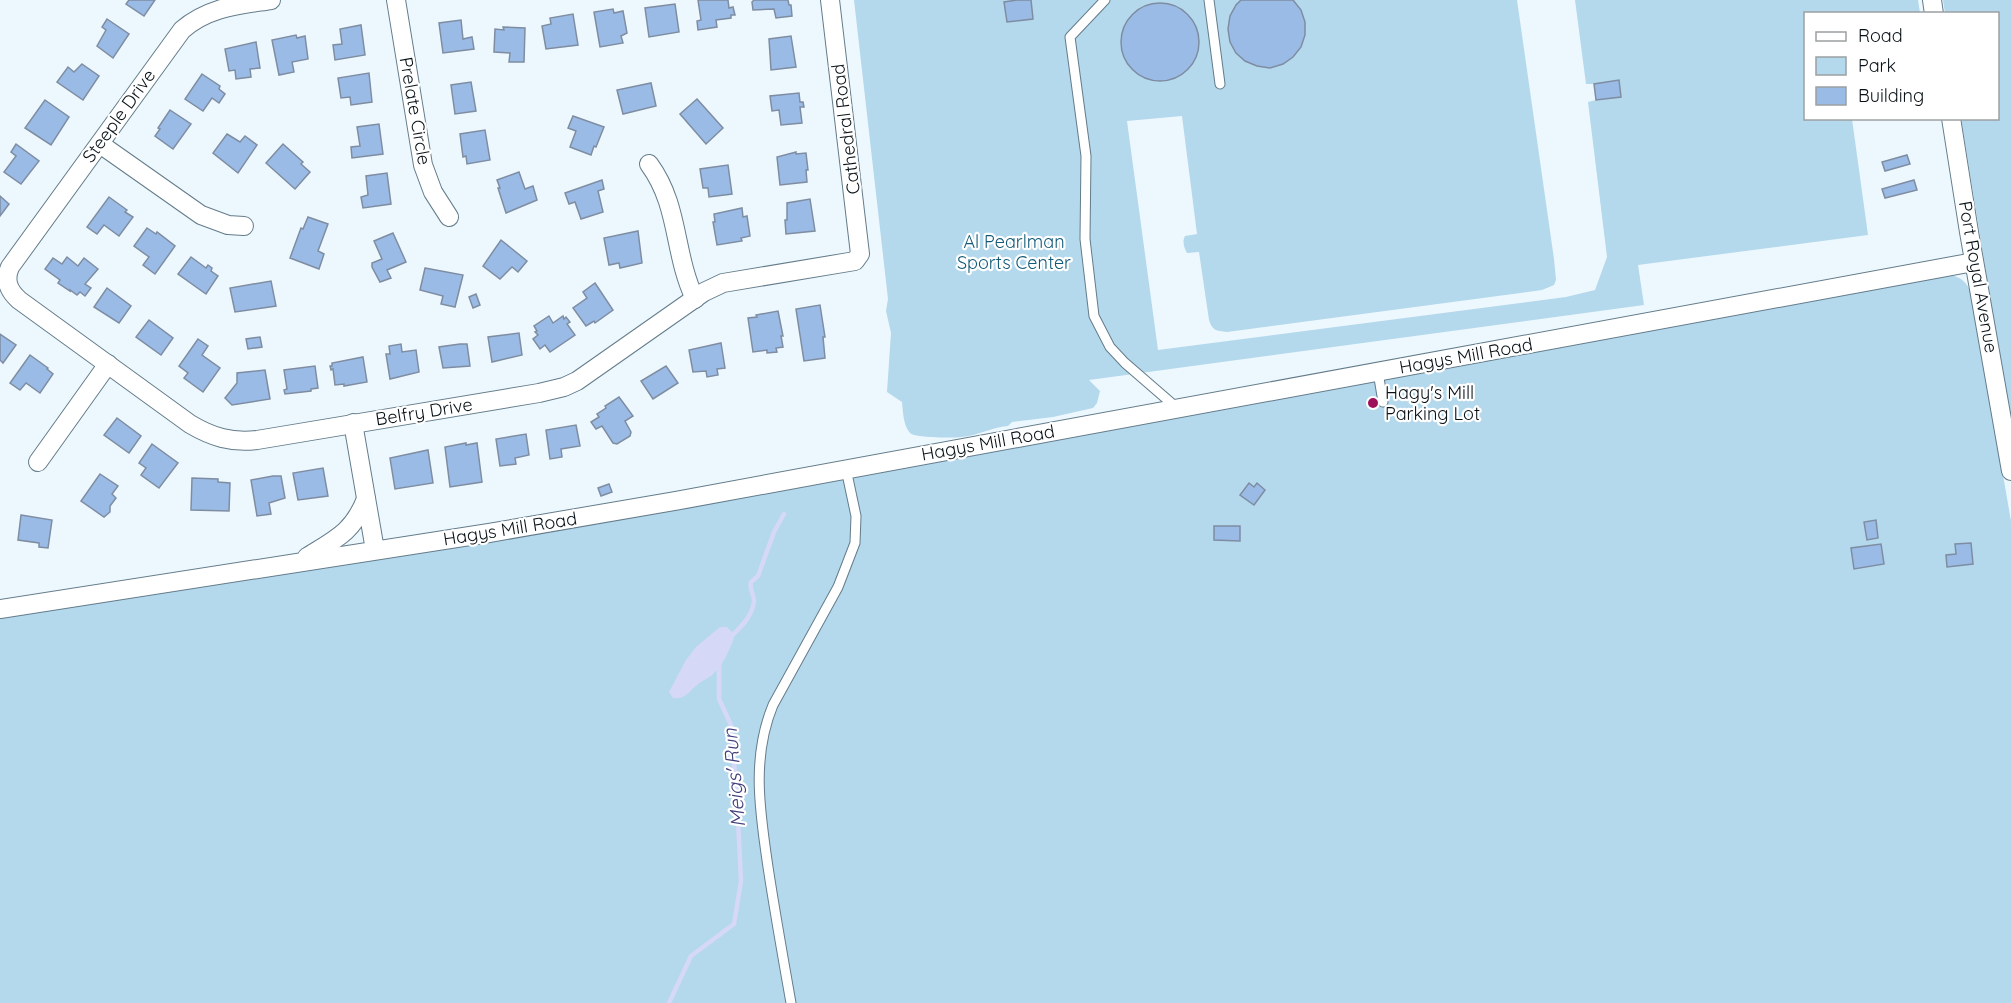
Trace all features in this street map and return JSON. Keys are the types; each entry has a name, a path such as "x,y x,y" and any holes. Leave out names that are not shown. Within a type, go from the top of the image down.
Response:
{"street":[{"name":"Steeple Drive","path":"8,283 7,276 10,267 175,39 191,22 213,10 271,0"},
{"name":"Prelate Circle","path":"396,0 423,165 433,192 449,217"},
{"name":"Cathedral Road","path":"830,0 861,254 859,258"},
{"name":"Port Royal Avenue","path":"1951,120 2011,471"},
{"path":"100,144 195,212 213,221 244,226"},
{"path":"649,164 668,198 684,273 695,299"},
{"name":"Belfry Drive","path":"8,283 19,300 190,424 220,439 243,442 564,387 577,381 714,287 733,280 855,261 859,258"},
{"name":"Hagys Mill Road","path":"0,609 588,516 1974,262"},
{"path":"38,462 108,364"},
{"path":"353,423 375,550"},
{"path":"302,560 349,530 366,499"}],"lane":[{"path":"1105,0 1070,37 1086,156 1084,239 1093,308 1110,347 1140,378 1177,408"},
{"path":"1209,0 1220,84"},
{"path":"1378,372 1383,402"},
{"path":"791,1003 761,813 758,781 760,751 762,735 773,705 838,587 855,543 856,516 846,469"}],"green space":[{"name":"Al Pearlman Sports Center","path":"854,0 1517,0 1554,259 1556,280 1554,285 1542,290 1227,332 1217,330 1213,328 1209,320 1199,252 1187,253 1184,244 1185,236 1197,234 1182,116 1127,121 1158,350 1566,297 1595,290 1607,257 1588,102 1596,100 1594,84 1586,84 1575,0 1918,0 1920,12 1804,12 1804,120 1852,120 1868,235 1638,265 1644,305 1089,380 1100,391 1093,408 1053,417 1012,422 1008,426 968,436 943,437 919,436 910,433 905,422 902,402 887,392 891,333 886,311 888,299"},
{"path":"1943,0 2011,0 2011,425 1961,120 1999,120 1999,12 1945,12"},
{"path":"1951,275 1963,281 1971,292 2011,521 2011,1003 0,1003 0,616 1397,376"}],"shaded area":[{"path":"720,627 727,627 734,638 722,663 712,675 686,695 673,698 669,692 686,660 696,647"}],"building":[{"path":"129,0 155,0 144,16 126,4"},
{"path":"698,0 728,0 729,8 733,7 735,15 731,15 731,18 716,20 717,27 698,30 697,21 701,20"},
{"path":"754,0 788,0 792,16 776,18 774,9 753,10"},
{"path":"1031,0 1033,19 1007,22 1004,2"},
{"path":"1241,0 1293,0 1301,10 1305,22 1305,35 1301,47 1293,57 1283,64 1270,68 1245,61 1236,53 1230,42 1228,29 1230,16"},
{"path":"1160,3 1175,6 1187,15 1196,27 1199,42 1196,57 1187,69 1175,78 1160,81 1145,78 1133,69 1124,57 1121,42 1124,27 1133,15 1145,6"},
{"path":"675,4 679,32 649,37 645,8"},
{"path":"613,9 614,13 623,11 627,33 621,36 623,43 600,47 594,12"},
{"path":"573,14 578,45 546,49 542,26 551,24 550,18"},
{"path":"107,19 129,34 113,58 97,46 106,30 102,27"},
{"path":"461,20 463,39 472,37 474,49 443,53 439,23"},
{"path":"361,25 365,55 335,60 333,45 342,44 340,29"},
{"path":"503,27 525,28 524,62 509,62 510,53 494,52 495,29 504,30"},
{"path":"296,35 297,38 305,36 308,59 292,62 294,72 279,75 272,40"},
{"path":"791,36 796,67 771,70 769,39"},
{"path":"256,42 260,68 250,69 251,77 236,79 235,70 229,71 225,49"},
{"path":"82,64 99,76 83,100 57,82 68,67 74,72"},
{"path":"369,73 372,102 351,105 350,97 341,98 338,78"},
{"path":"202,74 220,86 219,89 225,94 219,103 212,98 203,111 185,99"},
{"path":"1619,80 1621,97 1596,100 1594,84"},
{"path":"471,82 476,111 455,114 451,85"},
{"path":"651,83 656,106 623,114 617,90"},
{"path":"799,93 800,102 803,102 804,107 800,107 802,123 781,125 779,110 772,111 770,96"},
{"path":"697,99 723,128 706,144 680,114"},
{"path":"45,100 69,117 51,145 25,128"},
{"path":"170,110 191,124 173,149 155,136"},
{"path":"573,116 604,127 591,155 570,147 576,131 568,128"},
{"path":"379,124 383,154 352,158 351,147 360,146 357,127"},
{"path":"485,130 490,160 467,164 466,156 463,157 460,134"},
{"path":"227,134 240,142 245,136 257,145 238,173 213,153"},
{"path":"16,144 39,161 21,184 4,172 16,156 11,152"},
{"path":"283,144 303,162 301,164 310,172 295,189 266,163"},
{"path":"796,152 796,154 806,153 807,182 780,185 777,157"},
{"path":"1907,155 1910,164 1885,171 1882,162"},
{"path":"728,165 732,194 709,197 708,188 703,188 700,169"},
{"path":"519,172 525,189 533,186 537,200 506,213 497,180"},
{"path":"387,173 391,204 363,208 361,197 368,195 366,176"},
{"path":"602,180 604,189 598,191 603,212 581,219 575,202 569,204 565,193"},
{"path":"1914,180 1917,190 1885,198 1882,189"},
{"path":"0,196 9,204 0,216"},
{"path":"109,197 133,217 119,236 104,225 97,234 87,227"},
{"path":"810,199 815,231 786,234 787,203"},
{"path":"742,208 743,217 747,216 750,236 741,238 742,241 717,245 714,214"},
{"path":"308,217 328,224 318,251 324,254 319,269 290,258 301,228 303,229"},
{"path":"147,228 156,234 157,232 175,246 155,274 143,265 149,257 134,246"},
{"path":"638,231 642,263 620,268 619,263 609,265 604,238"},
{"path":"393,233 406,262 387,270 391,278 380,282 372,267 372,263 382,259 374,241"},
{"path":"501,240 527,261 518,272 512,267 500,279 483,266"},
{"path":"67,257 78,266 84,258 98,269 85,284 91,288 85,296 80,292 77,295 58,283 60,280 45,269 53,258 62,264"},
{"path":"191,257 206,268 208,265 212,268 211,271 218,276 206,294 178,274"},
{"path":"425,268 463,275 455,307 441,304 443,296 420,290"},
{"path":"271,281 276,306 235,312 230,288"},
{"path":"595,283 613,310 595,323 594,321 586,326 573,308 587,298 583,292"},
{"path":"107,288 131,306 119,323 94,307"},
{"path":"476,294 480,305 473,308 469,297"},
{"path":"820,305 825,337 823,337 825,358 804,361 796,309"},
{"path":"778,311 783,347 776,348 777,352 767,353 767,350 753,352 748,318"},
{"path":"549,316 553,323 563,316 564,319 566,317 570,322 567,324 575,335 550,352 545,345 540,349 533,339 538,335 534,326"},
{"path":"149,320 173,338 161,355 136,337"},
{"path":"519,333 522,355 492,362 488,337"},
{"path":"0,334 16,345 3,363 0,360"},
{"path":"260,337 262,347 248,349 246,339"},
{"path":"198,339 208,346 202,355 220,368 203,392 184,378 188,373 179,366"},
{"path":"721,343 725,368 717,369 718,375 707,377 706,371 693,372 689,350"},
{"path":"401,344 402,352 416,350 419,372 390,379 386,354 390,354 389,346"},
{"path":"467,344 470,366 443,368 439,347"},
{"path":"30,355 53,374 40,393 26,383 20,390 10,383"},
{"path":"363,357 367,382 344,386 344,384 335,385 333,369 331,370 330,366 332,363"},
{"path":"315,366 318,388 285,394 284,390 287,389 284,370"},
{"path":"666,366 678,383 653,399 641,381"},
{"path":"265,370 270,399 232,405 225,398 237,383 237,373"},
{"path":"619,397 633,416 625,421 631,432 630,436 617,444 613,443 602,426 596,429 591,422 599,417 597,414 606,408 605,406"},
{"path":"117,418 141,436 129,453 104,435"},
{"path":"576,425 580,446 561,449 562,457 550,459 546,430"},
{"path":"526,434 529,455 515,458 516,464 500,466 496,439"},
{"path":"466,443 466,445 477,443 482,482 450,487 445,447"},
{"path":"152,444 178,463 159,488 141,475 146,468 139,463"},
{"path":"428,450 433,483 395,489 390,458"},
{"path":"323,468 328,496 298,500 293,473"},
{"path":"100,474 118,486 112,494 116,498 110,506 110,512 104,517 81,501"},
{"path":"281,476 285,498 269,503 271,514 257,516 251,480"},
{"path":"192,478 218,479 218,482 230,483 229,511 191,510"},
{"path":"1249,483 1254,487 1257,483 1265,490 1254,505 1240,495"},
{"path":"609,484 612,492 601,496 598,488"},
{"path":"21,515 52,520 48,548 39,547 39,543 18,540"},
{"path":"1876,520 1878,538 1867,540 1864,522"},
{"path":"1214,526 1240,526 1240,541 1214,540"},
{"path":"1971,543 1973,564 1947,567 1946,555 1956,554 1955,544"},
{"path":"1881,544 1884,564 1854,569 1851,548"}],"waterway":[{"name":"Meigs' Run","path":"729,639 751,612 754,601 751,582 758,576 774,532 784,514"},
{"name":"Meigs' Run","path":"669,1003 691,956 734,924 741,881 731,725 719,699 719,661"}],"place":[{"name":"Hagy's Mill Parking Lot","path":"1373,403"}]}
